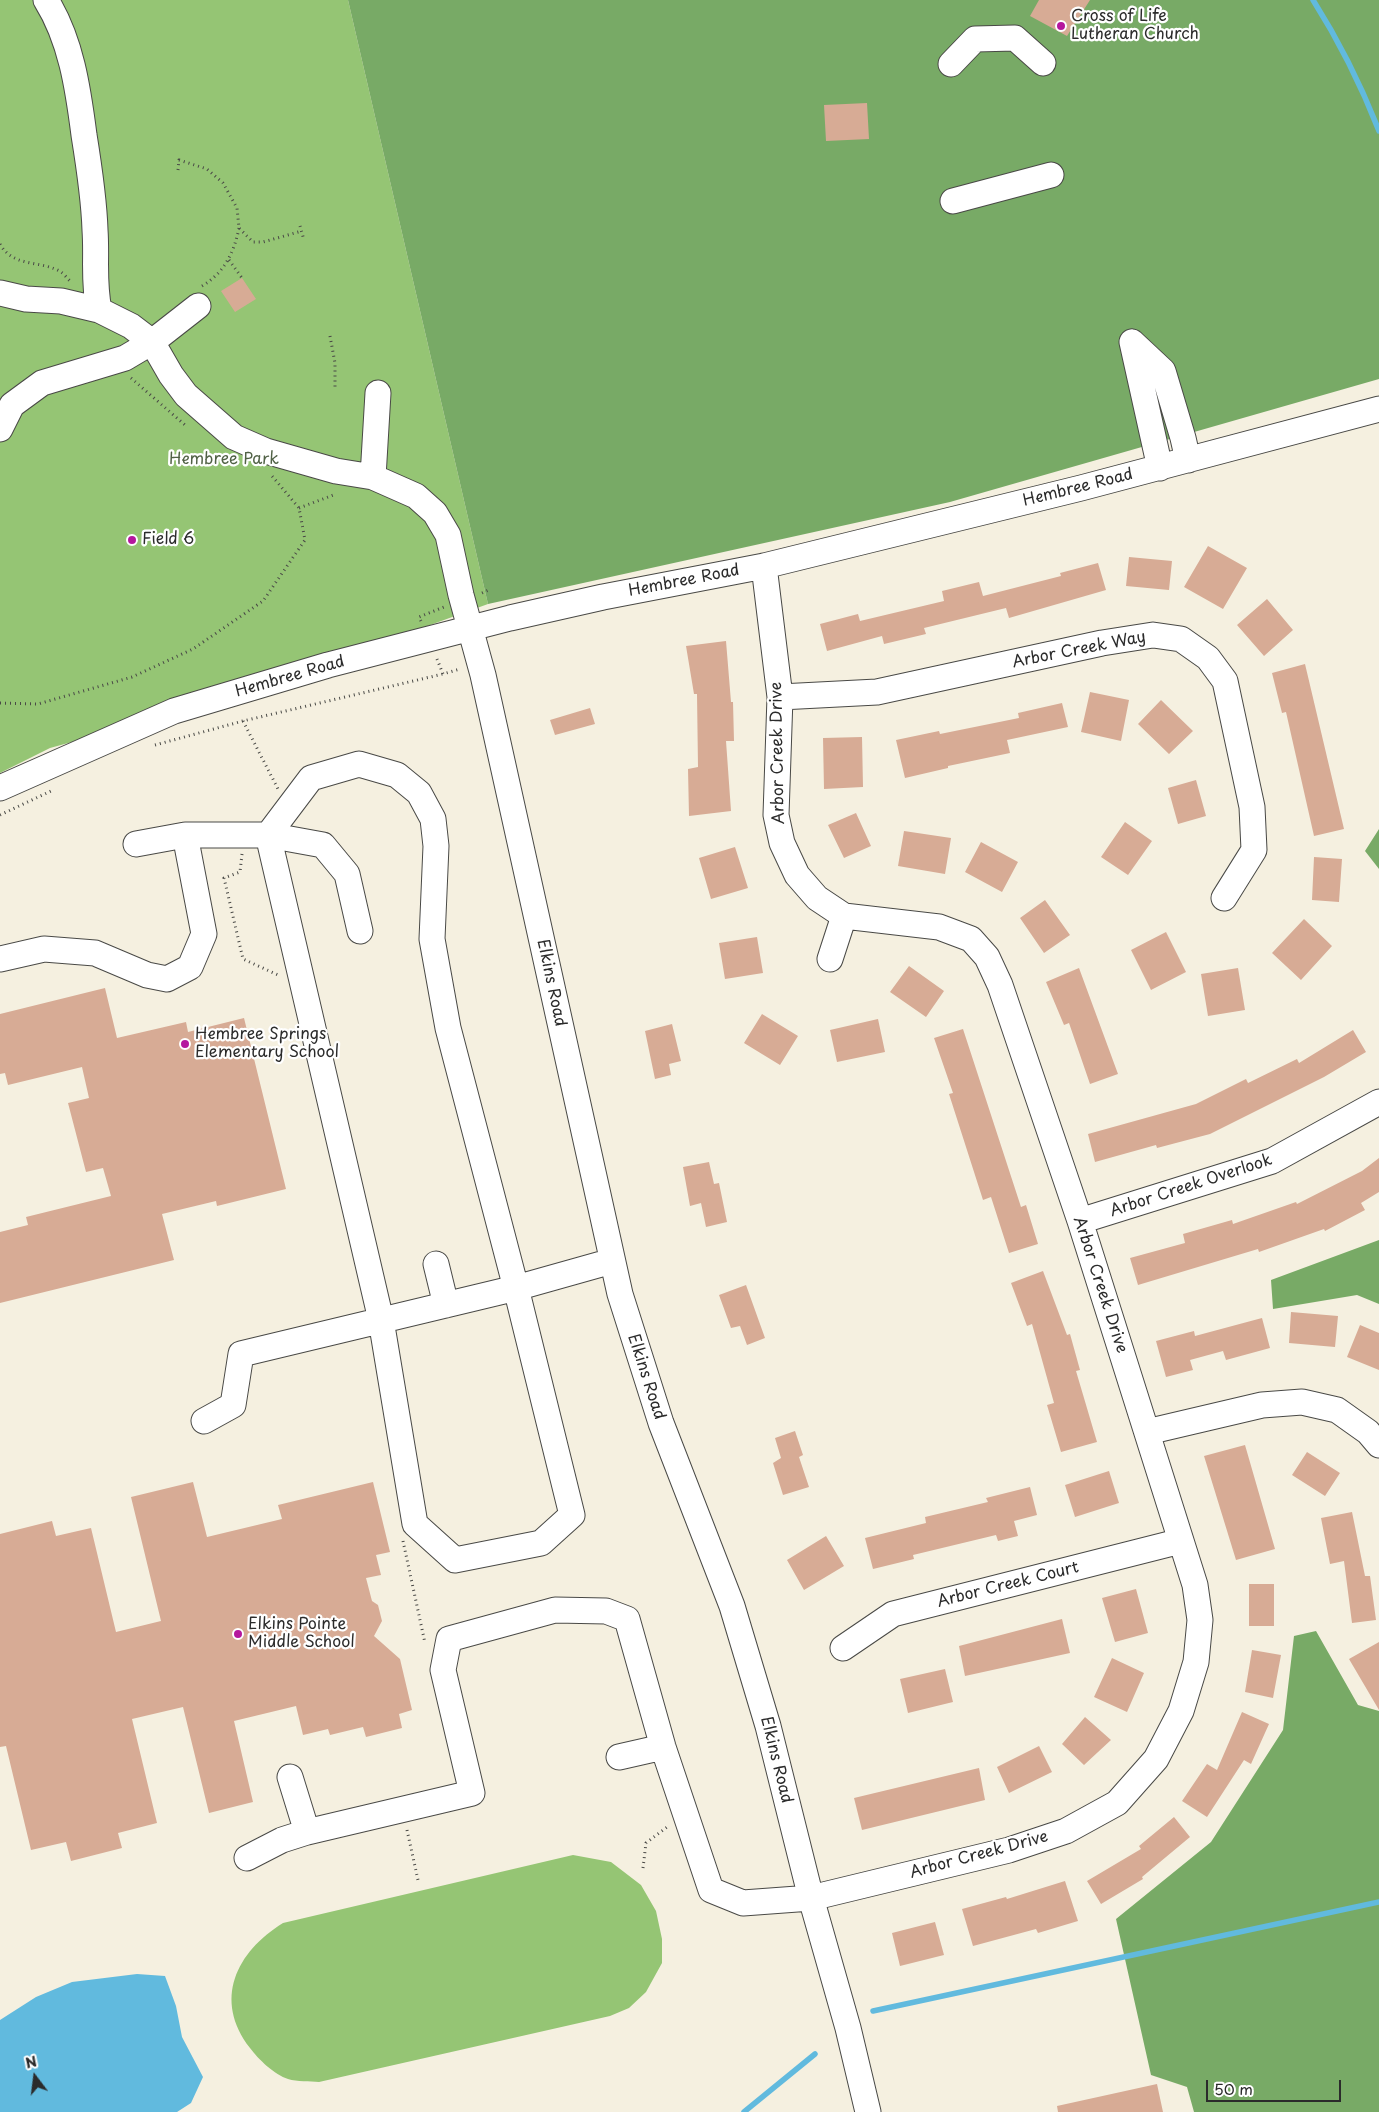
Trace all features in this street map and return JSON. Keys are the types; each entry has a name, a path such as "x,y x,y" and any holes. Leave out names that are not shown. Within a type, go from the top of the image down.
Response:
{"street":[{"path":"46,0 59,21 77,82 94,221 94,289 90,308"},
{"path":"951,64 975,39 1015,38 1043,63"},
{"path":"953,201 1052,175"},
{"path":"0,293 26,299 61,301 90,308 130,326 152,342"},
{"path":"0,429 12,405 42,383 125,358 152,342 198,297"},
{"name":"Elkins Road","path":"152,342 171,375 186,395 234,437 266,451 347,473 373,478 416,496 436,513 448,535 482,675 620,1294 661,1423 732,1606 768,1726 811,1898 848,2028 868,2112"},
{"path":"1160,468 1132,342 1163,371 1188,460"},
{"path":"373,478 378,392"},
{"name":"Hembree Road","path":"0,788 174,711 319,668 470,628 603,597 764,566 1160,468 1379,409"},
{"name":"Arbor Creek Drive","path":"307,1832 472,1792 443,1670 449,1639 556,1610 606,1611 627,1620 663,1747 711,1890 743,1903 811,1898 1009,1850 1066,1831 1117,1803 1156,1759 1181,1711 1196,1662 1200,1620 1195,1585 1080,1221 1000,985 987,957 970,939 940,927 844,916 817,898 797,875 782,843 776,815 780,698 764,566"},
{"name":"Arbor Creek Way","path":"780,698 877,692 1102,643 1153,635 1181,639 1208,658 1225,682 1252,807 1254,850 1224,898"},
{"path":"359,764 397,775 419,794 433,818 436,846 432,939 448,1028 516,1288 572,1515 542,1543 455,1560 416,1524 381,1320 268,835 311,778 359,764"},
{"path":"0,959 44,949 95,953 147,975 167,979 190,968 204,934 185,835"},
{"path":"136,844 185,835 268,835 323,845 347,874 360,931"},
{"path":"830,958 844,916"},
{"name":"Arbor Creek Overlook","path":"1080,1221 1272,1161 1379,1102"},
{"path":"204,1421 233,1405 241,1354 516,1288 612,1261"},
{"path":"436,1264 446,1305"},
{"path":"1147,1432 1262,1405 1302,1402 1337,1410 1368,1432 1379,1446"},
{"name":"Arbor Creek Court","path":"843,1648 893,1614 1181,1541"},
{"path":"618,1757 663,1747"},
{"path":"247,1858 273,1844 307,1832 290,1777"}],"path":[{"path":"178,170 179,160 207,169 223,183 237,208 239,228 235,246 229,260 198,297"},
{"path":"300,226 304,240"},
{"path":"239,228 253,242 263,242 302,231"},
{"path":"0,244 2,250 20,261 62,272 90,308"},
{"path":"229,260 242,278"},
{"path":"330,336 335,363 335,388"},
{"path":"117,360 136,384 188,427"},
{"path":"300,508 340,492 347,473"},
{"path":"0,703 38,704 132,677 193,649 262,601 306,540 300,508 277,480 270,475"},
{"path":"151,746 243,721 443,674"},
{"path":"243,721 280,794"},
{"path":"0,814 58,788"},
{"path":"244,835 240,872 224,878 241,950 244,958 278,976 281,985"},
{"path":"400,1532 426,1644"},
{"path":"643,1868 646,1843 686,1813"},
{"path":"406,1826 418,1880"}],"green space":[{"name":"Hembree Park","path":"0,0 348,0 488,604 221,701 50,748 0,773"},
{"path":"348,0 1379,0 1379,379 950,502 488,604"},
{"path":"1379,829 1379,869 1365,851"},
{"path":"1379,1240 1379,1304 1357,1295 1273,1309 1271,1280"},
{"path":"1316,1631 1358,1705 1379,1711 1379,2112 1194,2112 1187,2087 1151,2075 1116,1919 1211,1842 1283,1730 1294,1636"},
{"path":"573,1855 611,1862 641,1885 656,1911 662,1939 662,1963 646,1992 629,2008 610,2016 319,2082 292,2080 278,2074 253,2052 239,2030 233,2012 232,1995 235,1978 242,1963 253,1948 283,1923"}],"water":[{"path":"137,1974 165,1976 176,2006 182,2037 203,2077 191,2103 177,2112 0,2112 0,2020 36,1997 72,1982"}],"building":[{"name":"Cross of Life Lutheran Church","path":"1039,0 1090,0 1067,36 1030,16"},
{"path":"867,103 869,139 826,141 824,105"},
{"path":"242,278 256,299 235,312 221,291"},
{"path":"1208,546 1247,568 1223,609 1184,587"},
{"path":"1129,557 1172,561 1169,590 1126,586"},
{"path":"1098,563 1106,590 1009,618 1006,608 924,628 926,634 884,644 882,636 827,651 820,624 858,614 860,621 944,601 942,591 979,582 983,596 1061,576 1060,573"},
{"path":"1267,599 1293,630 1264,656 1237,625"},
{"path":"726,641 731,702 733,702 734,741 726,741 731,811 689,816 688,769 698,767 697,694 694,694 686,646"},
{"path":"1305,664 1344,829 1314,836 1286,712 1282,713 1272,673"},
{"path":"1090,692 1129,700 1121,741 1081,732"},
{"path":"1161,700 1193,731 1169,754 1138,724"},
{"path":"1062,703 1068,727 1007,740 1010,753 948,766 948,768 905,778 896,740 939,731 940,734 1019,718 1018,713"},
{"path":"590,708 595,724 555,735 550,720"},
{"path":"862,737 863,787 824,789 823,738"},
{"path":"1196,780 1206,816 1178,824 1168,788"},
{"path":"856,813 871,846 844,858 828,825"},
{"path":"1125,822 1152,841 1128,875 1101,857"},
{"path":"904,831 951,838 945,874 898,866"},
{"path":"981,842 1018,862 1002,892 965,872"},
{"path":"735,847 748,888 711,899 699,858"},
{"path":"1314,857 1342,859 1339,902 1312,900"},
{"path":"1045,900 1070,935 1044,953 1020,918"},
{"path":"1304,919 1332,946 1301,980 1272,953"},
{"path":"1166,932 1186,972 1151,990 1131,950"},
{"path":"757,937 763,973 725,979 719,943"},
{"path":"909,966 944,991 926,1017 890,992"},
{"path":"1079,968 1118,1074 1090,1084 1069,1023 1064,1025 1046,982"},
{"path":"1238,968 1245,1010 1208,1016 1201,974"},
{"path":"105,988 117,1038 186,1022 188,1032 244,1018 286,1189 217,1206 216,1201 162,1214 174,1260 0,1303 0,1232 28,1225 26,1217 111,1196 103,1168 86,1172 68,1103 89,1098 82,1067 8,1085 5,1073 0,1074 0,1014"},
{"path":"762,1014 798,1036 780,1065 744,1043"},
{"path":"878,1019 885,1052 837,1062 830,1030"},
{"path":"672,1024 681,1061 669,1064 671,1075 655,1079 645,1031"},
{"path":"963,1029 1021,1207 1026,1205 1038,1244 1009,1253 991,1197 983,1200 949,1094 953,1093 934,1038"},
{"path":"1353,1030 1366,1052 1324,1077 1210,1134 1157,1148 1156,1145 1095,1162 1088,1134 1196,1104 1246,1079 1248,1083 1297,1059 1299,1063"},
{"path":"1379,1158 1379,1192 1361,1203 1365,1210 1325,1231 1324,1229 1259,1252 1258,1249 1138,1285 1130,1258 1185,1243 1183,1234 1232,1220 1233,1224 1296,1202 1297,1204 1362,1171"},
{"path":"709,1162 714,1184 719,1183 727,1222 706,1227 701,1203 690,1206 683,1167"},
{"path":"1043,1271 1067,1335 1070,1334 1080,1370 1076,1371 1097,1442 1061,1452 1047,1405 1054,1403 1032,1324 1027,1326 1011,1283"},
{"path":"746,1285 765,1338 747,1345 740,1326 731,1328 719,1295"},
{"path":"1291,1312 1338,1316 1335,1347 1289,1343"},
{"path":"1262,1318 1270,1348 1226,1360 1223,1351 1190,1360 1193,1370 1166,1377 1156,1341 1194,1331 1195,1336"},
{"path":"1360,1325 1379,1333 1379,1370 1347,1357"},
{"path":"795,1431 803,1455 799,1457 809,1487 783,1495 773,1463 781,1458 775,1438"},
{"path":"1245,1445 1275,1549 1236,1560 1204,1456"},
{"path":"1307,1452 1340,1473 1325,1496 1292,1475"},
{"path":"1109,1471 1119,1503 1075,1517 1065,1485"},
{"path":"193,1482 207,1537 282,1519 278,1505 373,1482 390,1552 376,1555 381,1575 366,1578 372,1601 378,1605 382,1621 374,1636 400,1659 412,1710 399,1714 402,1728 366,1737 363,1727 330,1735 328,1729 303,1735 296,1706 234,1721 253,1802 209,1813 183,1707 132,1719 157,1823 118,1833 122,1848 71,1861 66,1842 31,1850 6,1746 0,1747 0,1534 52,1521 56,1536 91,1528 116,1632 161,1621 131,1497"},
{"path":"1030,1487 1037,1515 1014,1521 1018,1536 998,1541 996,1535 913,1555 914,1559 873,1569 865,1538 926,1523 925,1517 988,1502 986,1498"},
{"path":"1352,1512 1365,1576 1370,1576 1376,1620 1352,1623 1344,1561 1330,1564 1321,1518"},
{"path":"826,1536 844,1566 804,1590 787,1560"},
{"path":"1249,1584 1274,1584 1274,1626 1249,1626"},
{"path":"1136,1589 1148,1633 1115,1642 1102,1598"},
{"path":"1062,1619 1070,1653 965,1676 959,1646"},
{"path":"1379,1642 1379,1710 1349,1659"},
{"path":"1252,1650 1281,1655 1273,1698 1245,1692"},
{"path":"1112,1658 1144,1673 1127,1712 1094,1697"},
{"path":"945,1669 953,1702 908,1713 900,1679"},
{"path":"1242,1712 1269,1724 1251,1764 1244,1760 1207,1817 1182,1801 1207,1764 1217,1770"},
{"path":"1085,1717 1111,1740 1084,1765 1062,1744"},
{"path":"1039,1746 1052,1772 1009,1793 997,1767"},
{"path":"979,1768 985,1800 862,1830 854,1798"},
{"path":"1174,1817 1190,1837 1142,1877 1143,1879 1101,1904 1087,1881 1141,1849 1139,1846"},
{"path":"1065,1881 1078,1921 1038,1933 1036,1929 973,1946 962,1909 1006,1897 1007,1899"},
{"path":"935,1922 944,1955 900,1966 892,1933"},
{"path":"1157,2084 1163,2112 1058,2112 1057,2106"}],"waterway":[{"path":"1313,0 1349,64 1379,131"},
{"path":"873,2011 1379,1902"},
{"path":"744,2112 815,2054"}],"place":[{"name":"Cross of Life Lutheran Church","path":"1061,26"},
{"name":"Field 6","path":"132,540"},
{"name":"Hembree Springs Elementary School","path":"185,1044"},
{"name":"Elkins Pointe Middle School","path":"238,1634"}]}
